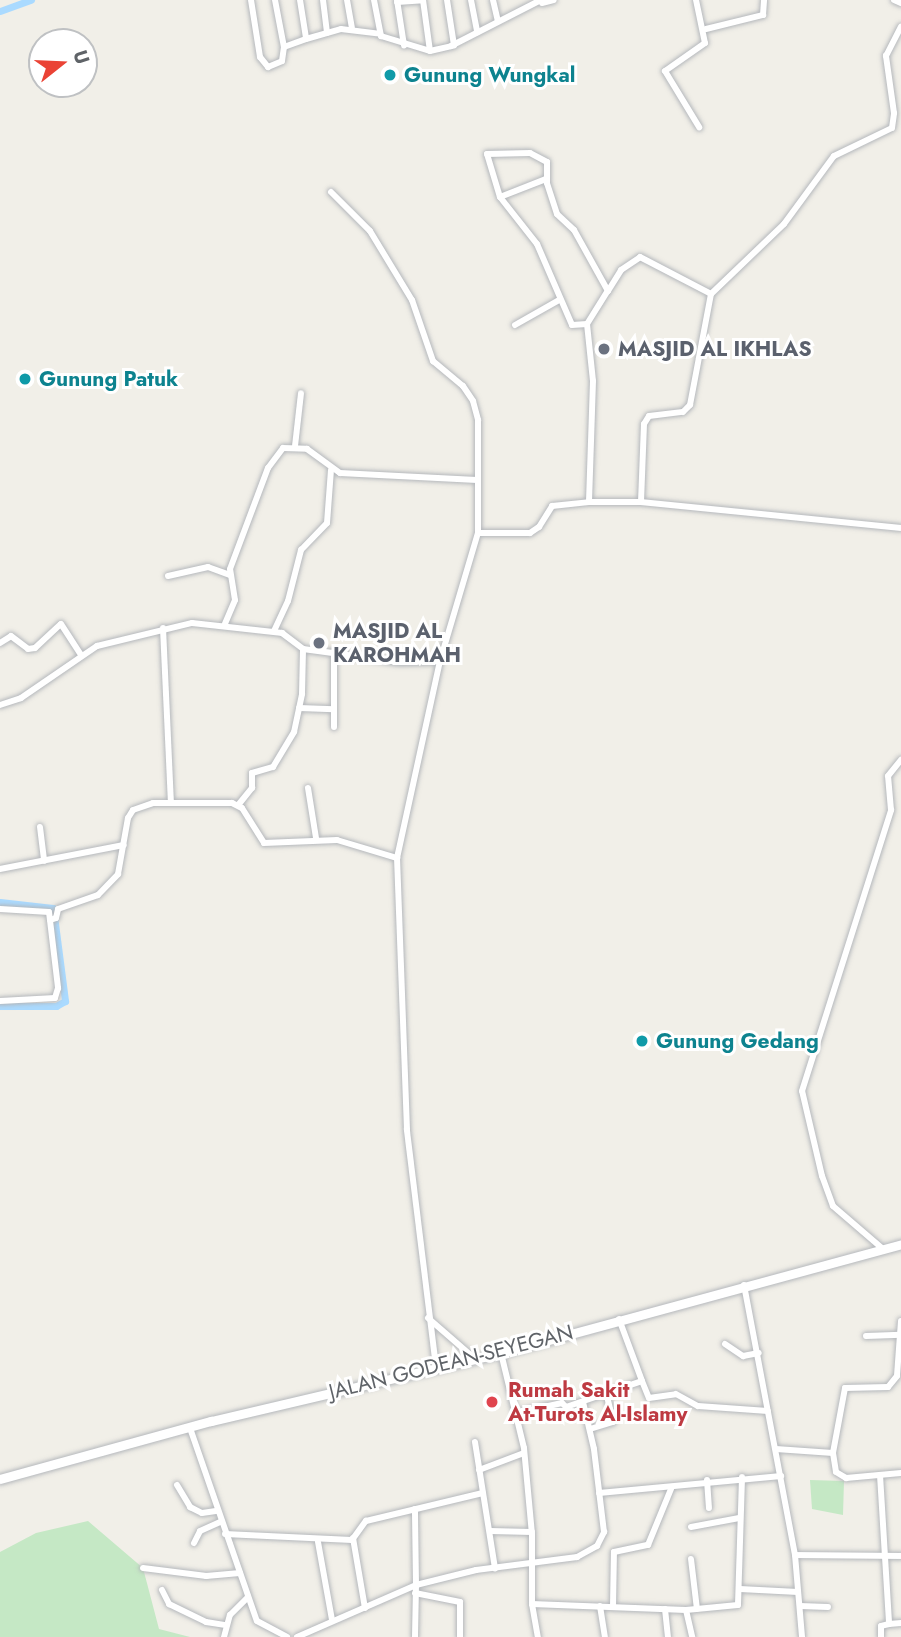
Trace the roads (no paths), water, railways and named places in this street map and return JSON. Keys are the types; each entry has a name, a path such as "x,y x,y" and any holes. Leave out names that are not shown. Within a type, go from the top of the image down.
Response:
{"main road":[{"name":"JALAN GODEAN-SEYEGAN","path":"0,1479 190,1428 501,1353 901,1244"}],"street":[{"path":"251,0 262,63 276,65 284,47 275,0"},
{"path":"300,0 306,39"},
{"path":"323,0 327,33"},
{"path":"347,0 352,29"},
{"path":"374,0 379,34"},
{"path":"404,46 397,1 423,0 430,51"},
{"path":"447,0 454,45"},
{"path":"471,0 477,32"},
{"path":"493,0 498,21"},
{"path":"518,0 520,11"},
{"path":"284,47 327,33 352,29 379,34 404,46 430,51 454,45 541,1 554,0"},
{"path":"696,0 706,29 703,49 665,71 699,127"},
{"path":"706,29 763,15 764,0"},
{"path":"894,0 901,3"},
{"path":"641,502 644,424 649,416 683,412 690,405 712,294 784,224 834,156 892,128 894,113 886,60 899,39 901,27"},
{"path":"587,324 572,325 537,244 499,197 486,158 490,152 541,157 550,168 546,179 557,214 574,230 608,291"},
{"path":"499,197 546,179"},
{"path":"331,192 370,231 412,300 433,361 463,386 473,401 478,420 478,533 440,661 397,858 407,1130 436,1367"},
{"path":"589,502 593,381 587,324 621,270 640,257 712,294"},
{"path":"515,325 559,300"},
{"path":"295,446 301,393"},
{"path":"224,626 235,600 230,575 268,468 283,449 295,446 307,449 331,470 477,480"},
{"path":"274,631 288,601 301,550 327,523 331,470"},
{"path":"478,533 530,533 539,527 552,506 589,502 641,502 901,528"},
{"path":"168,576 208,566 230,575"},
{"path":"0,705 21,698 81,654 163,628 192,623 274,631 303,649 398,662 440,661"},
{"path":"0,643 11,636 28,649 35,648 61,624 81,654"},
{"path":"163,628 171,803"},
{"path":"239,804 252,788 252,773 273,767 292,735 299,708 303,649"},
{"path":"334,652 334,727"},
{"path":"299,708 334,709"},
{"path":"883,1249 834,1206 821,1176 802,1091 891,810 887,780 901,760"},
{"path":"308,788 316,838"},
{"path":"53,919 57,910 98,895 118,874 125,827 133,810 171,803 239,804"},
{"path":"239,804 264,843 279,845 316,838 397,858"},
{"path":"40,827 44,861"},
{"path":"0,869 124,845"},
{"path":"0,909 49,912 53,919 57,995 0,1001"},
{"path":"744,1285 781,1476 794,1555 802,1637"},
{"path":"428,1318 474,1358"},
{"path":"620,1319 649,1398 676,1394 698,1406 768,1411"},
{"path":"901,1321 899,1376 888,1387 846,1388 833,1453 836,1472 842,1476 901,1473"},
{"path":"866,1336 901,1335"},
{"path":"725,1344 743,1356 759,1353"},
{"path":"501,1353 517,1413 524,1453 532,1532 532,1604 538,1637"},
{"path":"517,1413 583,1402 642,1381"},
{"path":"590,1430 613,1422 607,1395"},
{"path":"296,1637 332,1620 416,1589 495,1568 577,1557 597,1546 604,1532 590,1430 583,1402"},
{"path":"190,1428 216,1511 257,1621 287,1637"},
{"path":"475,1442 495,1568"},
{"path":"776,1449 833,1453"},
{"path":"480,1470 524,1453"},
{"path":"880,1475 888,1558 890,1624"},
{"path":"599,1493 671,1489 707,1480 781,1476"},
{"path":"532,1604 686,1610 736,1606 740,1589 739,1518 742,1478"},
{"path":"707,1480 709,1508"},
{"path":"177,1485 190,1507 202,1513 216,1511"},
{"path":"597,1546 614,1552 648,1545 671,1489"},
{"path":"365,1608 354,1538 366,1521 484,1493"},
{"path":"415,1509 415,1637 423,1637"},
{"path":"691,1527 739,1518"},
{"path":"194,1543 200,1531 220,1522"},
{"path":"490,1531 532,1532"},
{"path":"225,1534 318,1542 354,1538"},
{"path":"318,1542 332,1620"},
{"path":"613,1607 614,1552"},
{"path":"794,1555 888,1558 901,1556"},
{"path":"691,1559 697,1609"},
{"path":"143,1568 206,1576 240,1573"},
{"path":"416,1589 460,1602 460,1637"},
{"path":"740,1589 798,1591"},
{"path":"162,1590 169,1604 206,1622 226,1625"},
{"path":"224,1637 226,1625 247,1598"},
{"path":"600,1606 605,1637"},
{"path":"800,1606 828,1607"},
{"path":"665,1609 668,1637"},
{"path":"686,1610 692,1637"},
{"path":"881,1637 881,1626 901,1623"}],"waterway":[{"path":"0,11 31,0"},
{"path":"0,902 53,908 65,1001 56,1006 0,1006"}],"place":[{"name":"Gunung Wungkal","path":"390,75"},
{"name":"MASJID AL IKHLAS","path":"604,349"},
{"name":"Gunung Patuk","path":"25,379"},
{"name":"MASJID AL KAROHMAH","path":"319,643"},
{"name":"Gunung Gedang","path":"642,1041"},
{"name":"Rumah Sakit At-Turots Al-Islamy","path":"492,1402"}]}
